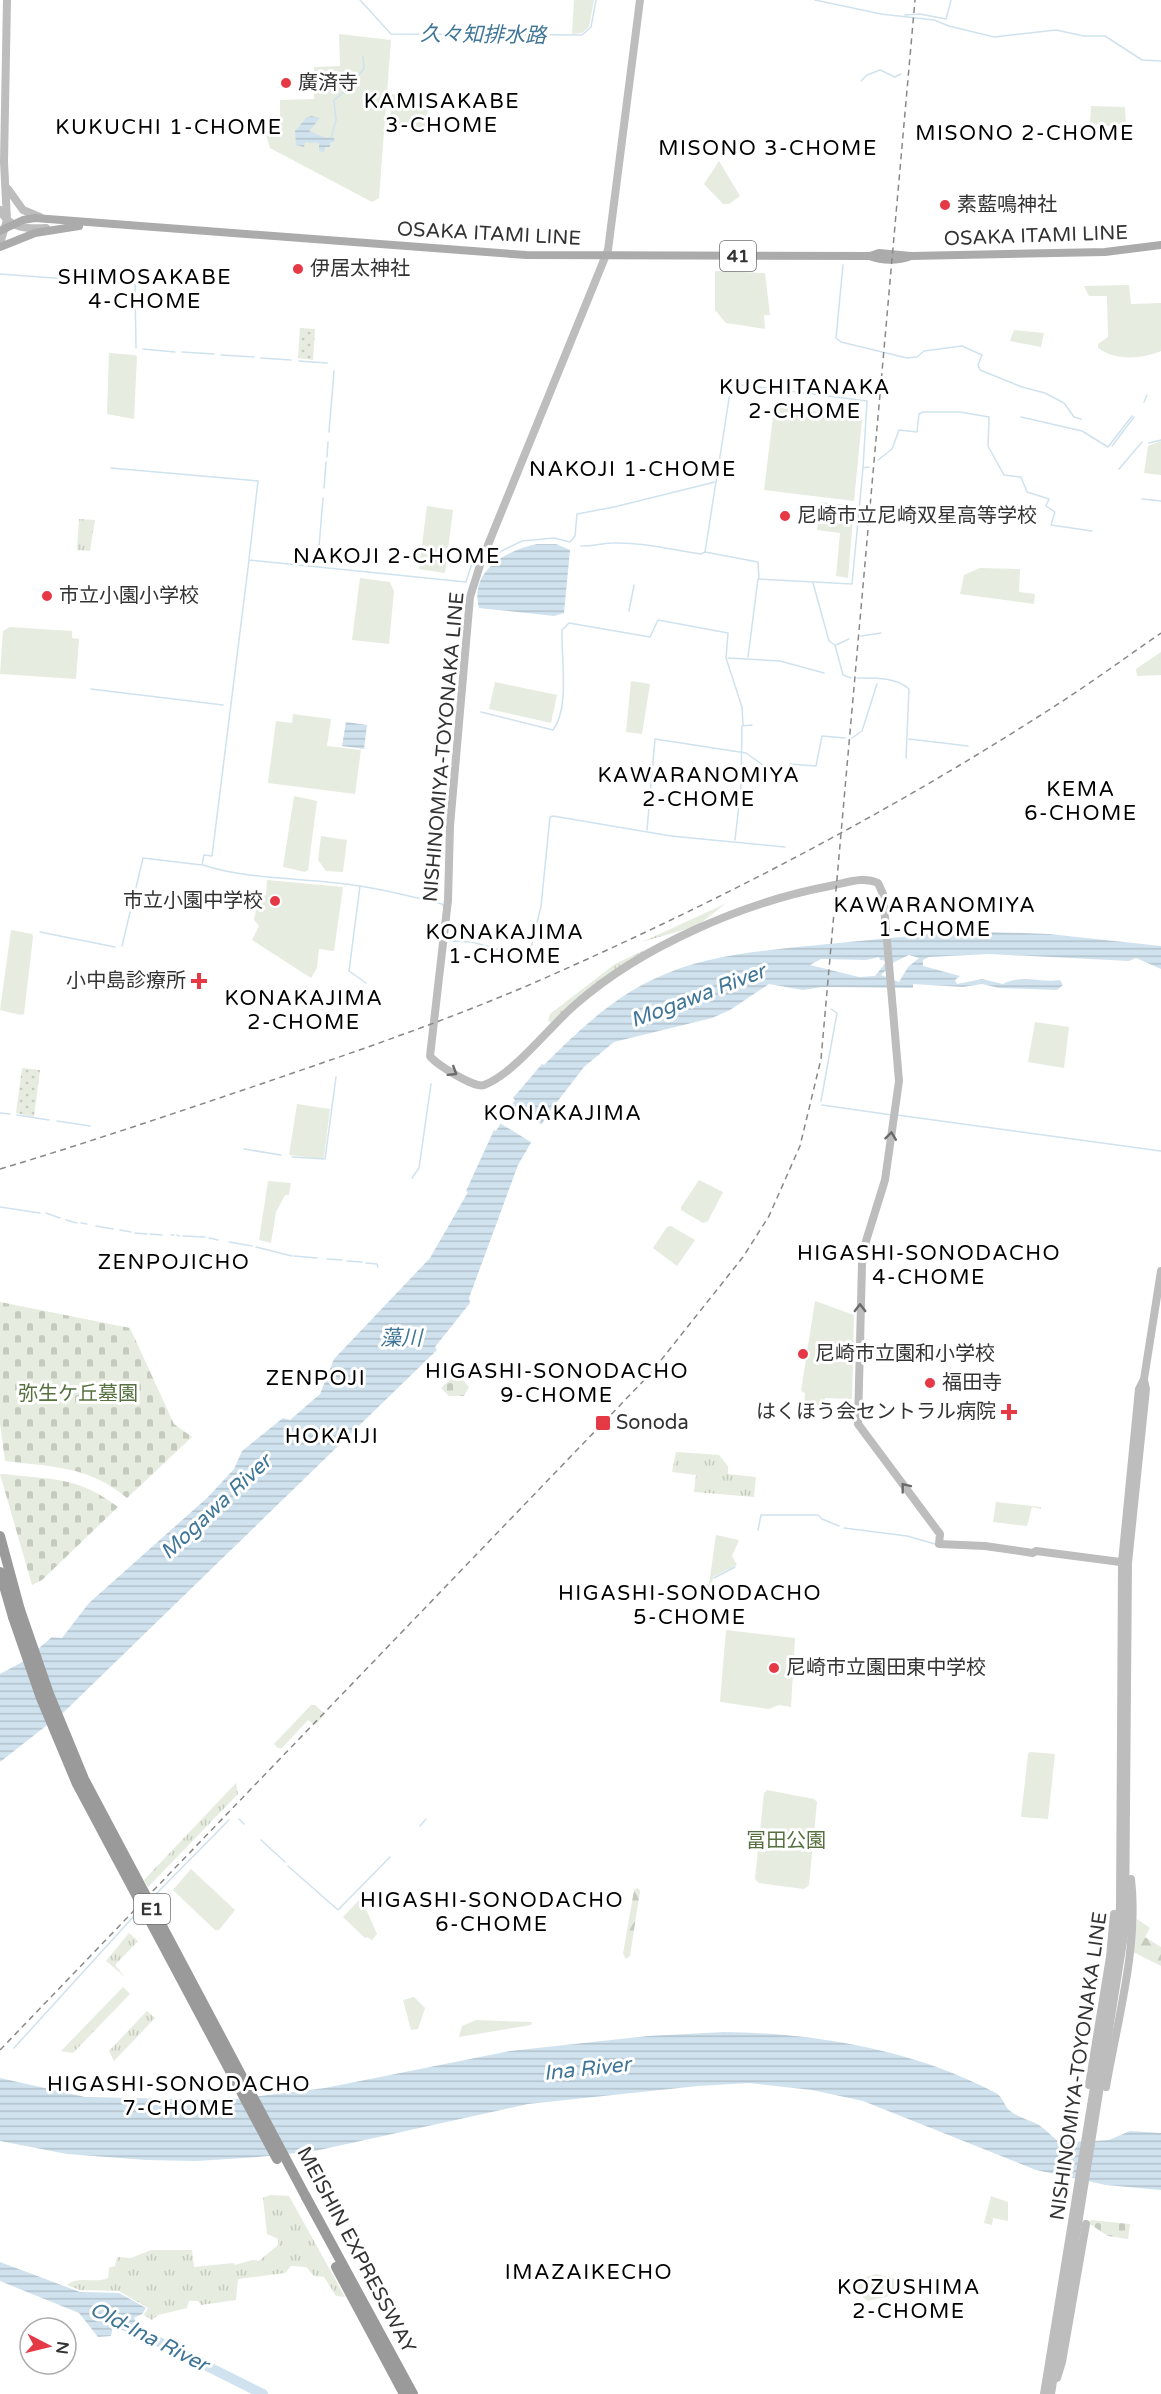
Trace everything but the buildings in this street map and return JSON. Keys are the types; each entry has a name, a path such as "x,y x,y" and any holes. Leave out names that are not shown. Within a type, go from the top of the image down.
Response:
{"highway":[{"name":"MEISHIN EXPRESSWAY","path":"0,1536 17,1614"},
{"name":"MEISHIN EXPRESSWAY","path":"0,1572 84,1779 404,2394"},
{"name":"MEISHIN EXPRESSWAY","path":"302,2198 413,2394"}],"main road":[{"path":"0,245 6,226 7,0"},
{"name":"NISHINOMIYA-TOYONAKA LINE","path":"640,0 612,231 605,255 482,560 467,615 450,826 449,882 438,995 429,1052 431,1059 474,1086 485,1085 511,1069 540,1037 597,986 645,956 695,931 783,895 858,879 878,883 883,896 891,1002 900,1077 885,1180 866,1241 862,1264 857,1421 863,1433 940,1534 939,1544 1125,1562"},
{"path":"5,173 9,193 17,204 23,210 42,218"},
{"path":"0,210 6,226"},
{"name":"OSAKA ITAMI LINE","path":"6,226 24,220 42,218 107,225 526,255 870,256 896,260 911,256 1105,252 1161,245"},
{"name":"OSAKA ITAMI LINE","path":"0,245 65,226 107,225"},
{"path":"6,226 28,229 65,226"},
{"name":"NISHINOMIYA-TOYONAKA LINE","path":"1115,1985 1119,1928 1125,1562 1146,1389 1144,1379 1161,1270"},
{"name":"NISHINOMIYA-TOYONAKA LINE","path":"1044,2394 1065,2289 1125,1929 1128,1851 1125,1562"},
{"path":"1106,2087 1130,1944 1133,1894 1128,1851"},
{"path":"1089,2085 1110,1957 1116,1882 1120,1870"},
{"path":"1052,2390 1062,2362 1086,2224"},
{"name":"NISHINOMIYA-TOYONAKA LINE","path":"1052,2390 1065,2289"}],"green space":[{"path":"574,0 594,0 589,27 582,33 572,34"},
{"path":"339,34 391,40 379,198 372,202 270,148 264,127 280,127 280,100 314,99 314,67 340,66"},
{"path":"392,94 429,99 426,130 389,125"},
{"path":"1091,106 1125,107 1126,128 1090,124"},
{"path":"719,161 740,196 729,204 723,204 704,184"},
{"path":"715,271 765,273 770,315 764,315 765,329 726,323 715,310"},
{"path":"1129,285 1131,304 1161,303 1161,351 1145,356 1121,357 1098,348 1098,344 1108,337 1107,296 1089,296 1084,286"},
{"path":"300,328 315,329 313,360 298,358"},
{"path":"1014,330 1044,333 1041,347 1010,341"},
{"path":"109,353 137,357 134,419 107,414"},
{"path":"779,407 859,416 862,420 854,501 764,490 774,409"},
{"path":"1161,441 1161,475 1144,473 1148,446"},
{"path":"820,502 854,506 848,578 836,576 840,533 817,530"},
{"path":"427,506 453,510 445,573 419,569"},
{"path":"79,519 95,520 90,551 77,550"},
{"path":"980,568 1020,569 1019,592 1035,594 1034,604 960,594 964,575"},
{"path":"360,578 390,582 394,591 389,644 352,640"},
{"path":"10,627 72,631 72,638 79,639 76,679 0,674 3,631"},
{"path":"1161,652 1161,675 1137,676 1136,669"},
{"path":"631,681 650,684 642,734 626,732"},
{"path":"495,682 557,695 551,723 489,709"},
{"path":"293,714 331,719 327,746 361,750 355,794 268,783 276,721 292,723"},
{"path":"294,796 317,801 308,870 305,872 283,867"},
{"path":"321,836 347,840 343,872 326,871 318,860"},
{"path":"267,880 343,887 334,951 319,949 317,968 311,978 252,940 259,926 254,920 259,895 266,895"},
{"path":"725,904 697,926 642,942"},
{"path":"11,930 32,934 33,937 24,1014 21,1015 0,1010"},
{"path":"672,937 597,984 551,1023 548,1020 550,1014 615,964"},
{"path":"1035,1022 1069,1027 1064,1068 1028,1062"},
{"path":"22,1068 40,1070 34,1117 16,1113"},
{"path":"297,1104 330,1109 322,1159 289,1155"},
{"path":"699,1180 723,1192 708,1221 703,1223 681,1210"},
{"path":"268,1181 291,1183 289,1195 285,1195 276,1212 271,1243 259,1240"},
{"path":"671,1226 695,1240 677,1266 653,1248 667,1227"},
{"path":"815,1301 854,1315 852,1399 825,1398 823,1406 804,1404 805,1393 801,1391"},
{"name":"弥生ケ丘墓園","path":"0,1302 130,1328 174,1424 192,1437 127,1498 113,1487 84,1474 55,1467 5,1461 0,1423"},
{"path":"457,1373 469,1387 464,1396 449,1396 441,1388"},
{"path":"676,1452 719,1455 728,1466 728,1474 756,1477 754,1497 694,1492 696,1475 672,1472"},
{"path":"0,1474 48,1478 76,1484 89,1489 118,1507 42,1580 32,1585"},
{"path":"996,1502 1041,1507 1041,1509 1032,1507 1027,1526 993,1522"},
{"path":"716,1535 739,1540 732,1556 737,1565 713,1577 710,1598 690,1597 700,1585 709,1584"},
{"path":"726,1630 795,1638 791,1707 779,1705 769,1709 720,1702"},
{"path":"311,1705 315,1705 325,1714 315,1725 308,1720 282,1748 278,1748 274,1744"},
{"path":"1030,1752 1055,1754 1048,1819 1021,1817"},
{"path":"236,1783 238,1794 148,1887 144,1880"},
{"name":"冨田公園","path":"767,1790 814,1799 817,1802 809,1885 804,1889 759,1883 755,1879 764,1793"},
{"path":"191,1869 235,1910 219,1930 215,1930 173,1890"},
{"path":"638,1888 640,1891 630,1956 626,1959 623,1954 634,1890"},
{"path":"361,1898 377,1934 372,1940 365,1938 343,1917"},
{"path":"1137,1919 1150,1928 1145,1937 1161,1947 1161,1966 1133,1952"},
{"path":"129,1933 138,1941 115,1965 125,1977 106,1961"},
{"path":"123,1987 130,1994 73,2053 61,2051"},
{"path":"414,1997 425,2008 418,2029 411,2030 403,2000"},
{"path":"147,2011 155,2018 114,2061 109,2051"},
{"path":"476,2020 532,2022 531,2025 459,2037 462,2026"},
{"path":"270,2195 289,2196 345,2297 336,2296 324,2277 314,2276 306,2267 291,2266 285,2273 238,2279 236,2300 201,2305 198,2301 189,2301 187,2308 158,2315 152,2320 144,2315 148,2308 119,2291 80,2290 67,2285 82,2280 108,2278 109,2268 115,2266 117,2257 131,2258 151,2250 192,2250 194,2267 259,2261 278,2245 278,2239 267,2234 263,2198"},
{"path":"991,2196 1008,2202 1008,2221 993,2218 992,2225 984,2223"},
{"path":"1091,2220 1130,2224 1128,2239 1108,2236 1088,2223"},
{"path":"876,2274 895,2279 894,2295 868,2301 851,2289 851,2282"}],"water":[{"path":"311,116 320,118 309,131 326,138 333,137 335,141 330,143 330,147 325,147 324,152 319,151 319,143 305,142 304,147 296,145 295,131 306,118"},
{"path":"537,544 556,544 570,550 564,613 554,616 479,608 477,595 480,583 493,564 514,551"},
{"path":"346,722 367,725 364,749 342,746"},
{"name":"藻川","path":"963,931 1049,934 1161,946 1161,969 1136,958 1129,961 989,954 929,957 923,960 923,966 960,976 955,980 957,984 982,979 1003,984 1024,979 1060,980 1063,985 1057,990 999,988 982,984 963,987 913,984 913,988 822,987 803,990 769,984 730,1010 712,1018 614,1042 584,1067 547,1115 518,1165 469,1298 470,1303 435,1347 437,1350 65,1711 0,1762 0,1674 24,1661 52,1637 62,1638 89,1603 208,1497 234,1469 242,1451 283,1418 290,1420 320,1394 334,1359 430,1258 468,1192 466,1191 494,1130 496,1131 515,1100 513,1098 542,1064 544,1065 582,1029 609,1006 638,987 694,964 755,952","holes":["909,955 919,958 908,967 899,982 881,975 894,962","879,957 880,960 887,961 875,976 859,977 810,965 821,959 866,960"]},
{"name":"Ina River","path":"724,2032 829,2040 932,2065 996,2093 1010,2111 1039,2125 1060,2143 1109,2140 1130,2131 1161,2133 1161,2190 1106,2185 1036,2170 863,2101 812,2090 749,2083 698,2086 528,2104 315,2151 258,2157 196,2161 146,2160 67,2154 0,2141 0,2078 85,2097 227,2100 325,2088 510,2051 648,2036"},
{"path":"0,2262 80,2292 119,2293 146,2308 142,2314 134,2318 140,2328 136,2336 113,2326 111,2336 98,2337 79,2313 0,2281"}],"pier":[{"path":"509,1104 544,1126 534,1144 498,1122"}],"waterway":[{"name":"久々知排水路","path":"360,0 391,34 582,35 591,27 596,0"},
{"name":"久々知排水路","path":"815,0 881,14 934,20 994,37 1056,30 1084,36 1105,36 1142,60 1161,61"},
{"name":"久々知排水路","path":"905,15 920,14 946,19 951,0"},
{"path":"331,138 336,120 334,100 364,69 363,56"},
{"path":"861,81 867,75 880,70 895,77 901,74"},
{"path":"843,265 836,338 841,342 907,358 917,357 924,351 962,346 982,355 978,365 980,370 1022,387 1045,393 1064,403 1074,417 1081,419"},
{"path":"0,274 135,284 136,348"},
{"path":"143,349 175,352"},
{"path":"182,352 214,354"},
{"path":"221,355 254,357"},
{"path":"261,358 291,360"},
{"path":"299,361 327,363"},
{"path":"329,432 334,371"},
{"path":"705,552 731,386 734,384 867,401 863,468 869,467"},
{"path":"1144,402 1147,395"},
{"path":"878,460 892,449 899,430 917,432 919,414 923,412 960,412 989,417 988,446 1004,475 1021,477 1027,492 1049,499 1046,506 1055,512 1051,525 1092,531"},
{"path":"1021,417 1082,431 1108,447 1132,416"},
{"path":"1112,446 1134,417"},
{"path":"1149,443 1161,440"},
{"path":"327,457 328,442"},
{"path":"1119,469 1142,442"},
{"path":"324,488 326,462"},
{"path":"111,468 258,481 249,559"},
{"path":"581,546 625,543 701,554 705,552 758,562 759,579 852,584 863,468"},
{"path":"485,559 522,541 554,538 570,542 575,536 577,514 715,482"},
{"path":"318,559 323,498"},
{"path":"1142,499 1161,501"},
{"path":"122,946 143,858 202,865 204,855 212,856 249,560 466,582 473,560 477,560"},
{"path":"748,657 758,579"},
{"path":"813,583 829,641 835,645 843,675 851,678"},
{"path":"629,611 634,585"},
{"path":"481,712 553,730 558,721 563,696 562,630 569,623 650,637 658,620 728,633 726,658 742,707 743,725"},
{"path":"861,636 881,633"},
{"path":"836,645 849,639"},
{"path":"728,658 780,661 824,673"},
{"path":"857,678 891,680 909,689 906,758"},
{"path":"852,738 862,731 877,684"},
{"path":"91,689 223,705"},
{"path":"735,840 741,787 742,726 752,725"},
{"path":"647,830 655,739 746,753 767,768 789,769 790,764 816,766 822,736 845,738"},
{"path":"909,739 968,746"},
{"path":"447,941 472,942 504,951 530,952 541,906 550,817 553,816 671,836 785,847"},
{"path":"203,865 239,873 375,889 442,904 445,908"},
{"path":"360,886 349,971 366,983"},
{"path":"40,932 115,947"},
{"path":"821,1101 837,1013 831,1009"},
{"path":"292,1157 325,1159 336,1077"},
{"path":"412,1178 419,1168 431,1084"},
{"path":"822,1105 892,1115"},
{"path":"0,1113 10,1114"},
{"path":"17,1115 49,1120"},
{"path":"897,1115 1161,1151"},
{"path":"57,1121 90,1126"},
{"path":"244,1149 281,1155"},
{"path":"0,1207 40,1213"},
{"path":"46,1213 60,1218"},
{"path":"66,1220 77,1223"},
{"path":"81,1223 87,1224"},
{"path":"96,1226 113,1229"},
{"path":"120,1230 131,1232"},
{"path":"135,1233 147,1234"},
{"path":"150,1234 162,1235"},
{"path":"183,1236 205,1237"},
{"path":"209,1238 218,1240"},
{"path":"229,1242 252,1246"},
{"path":"256,1247 292,1256"},
{"path":"294,1256 317,1258"},
{"path":"327,1259 342,1260"},
{"path":"347,1261 362,1262"},
{"path":"366,1263 377,1264 378,1267"},
{"path":"758,1530 761,1515 818,1515 839,1526"},
{"path":"844,1528 907,1536 935,1544"},
{"path":"714,1578 735,1567"},
{"path":"239,1819 244,1824"},
{"path":"420,1826 426,1819"},
{"path":"153,1897 229,1820"},
{"path":"261,1840 285,1862"},
{"path":"288,1866 338,1910 390,1857"},
{"path":"14,2048 134,1916"},
{"name":"Old-Ina River","path":"127,2326 263,2394"}],"railway":[{"path":"0,2050 650,1374 743,1257 769,1216 800,1146 821,1059 915,0"},
{"path":"0,1169 162,1117 407,1033 518,990 680,916 865,820 985,750 1088,684 1161,633"}],"place":[{"name":"廣済寺","path":"286,83"},
{"name":"素藍鳴神社","path":"945,205"},
{"name":"伊居太神社","path":"298,269"},
{"name":"尼崎市立尼崎双星高等学校","path":"785,516"},
{"name":"市立小園小学校","path":"47,596"},
{"name":"市立小園中学校","path":"275,901"},
{"name":"小中島診療所","path":"199,981"},
{"name":"尼崎市立園和小学校","path":"803,1354"},
{"name":"福田寺","path":"930,1383"},
{"name":"はくほう会セントラル病院","path":"1009,1412"},
{"name":"Sonoda","path":"603,1423"},
{"name":"尼崎市立園田東中学校","path":"774,1668"}],"district":[{"name":"KAMISAKABE 3-CHOME","path":"442,113"},
{"name":"KUKUCHI 1-CHOME","path":"169,127"},
{"name":"MISONO 2-CHOME","path":"1025,133"},
{"name":"MISONO 3-CHOME","path":"768,148"},
{"name":"SHIMOSAKABE 4-CHOME","path":"145,289"},
{"name":"KUCHITANAKA 2-CHOME","path":"805,399"},
{"name":"NAKOJI 1-CHOME","path":"633,469"},
{"name":"NAKOJI 2-CHOME","path":"397,556"},
{"name":"KAWARANOMIYA 2-CHOME","path":"699,787"},
{"name":"KEMA 6-CHOME","path":"1081,801"},
{"name":"KAWARANOMIYA 1-CHOME","path":"935,917"},
{"name":"KONAKAJIMA 1-CHOME","path":"505,944"},
{"name":"KONAKAJIMA 2-CHOME","path":"304,1010"},
{"name":"KONAKAJIMA","path":"563,1113"},
{"name":"ZENPOJICHO","path":"174,1262"},
{"name":"HIGASHI-SONODACHO 4-CHOME","path":"929,1265"},
{"name":"ZENPOJI","path":"316,1378"},
{"name":"HIGASHI-SONODACHO 9-CHOME","path":"557,1383"},
{"name":"HOKAIJI","path":"332,1436"},
{"name":"HIGASHI-SONODACHO 5-CHOME","path":"690,1605"},
{"name":"HIGASHI-SONODACHO 6-CHOME","path":"492,1912"},
{"name":"HIGASHI-SONODACHO 7-CHOME","path":"179,2096"},
{"name":"IMAZAIKECHO","path":"589,2272"},
{"name":"KOZUSHIMA 2-CHOME","path":"909,2299"}],"water label":[{"name":"Mogawa River","path":"698,996"},
{"name":"Mogawa River","path":"216,1507"}]}
